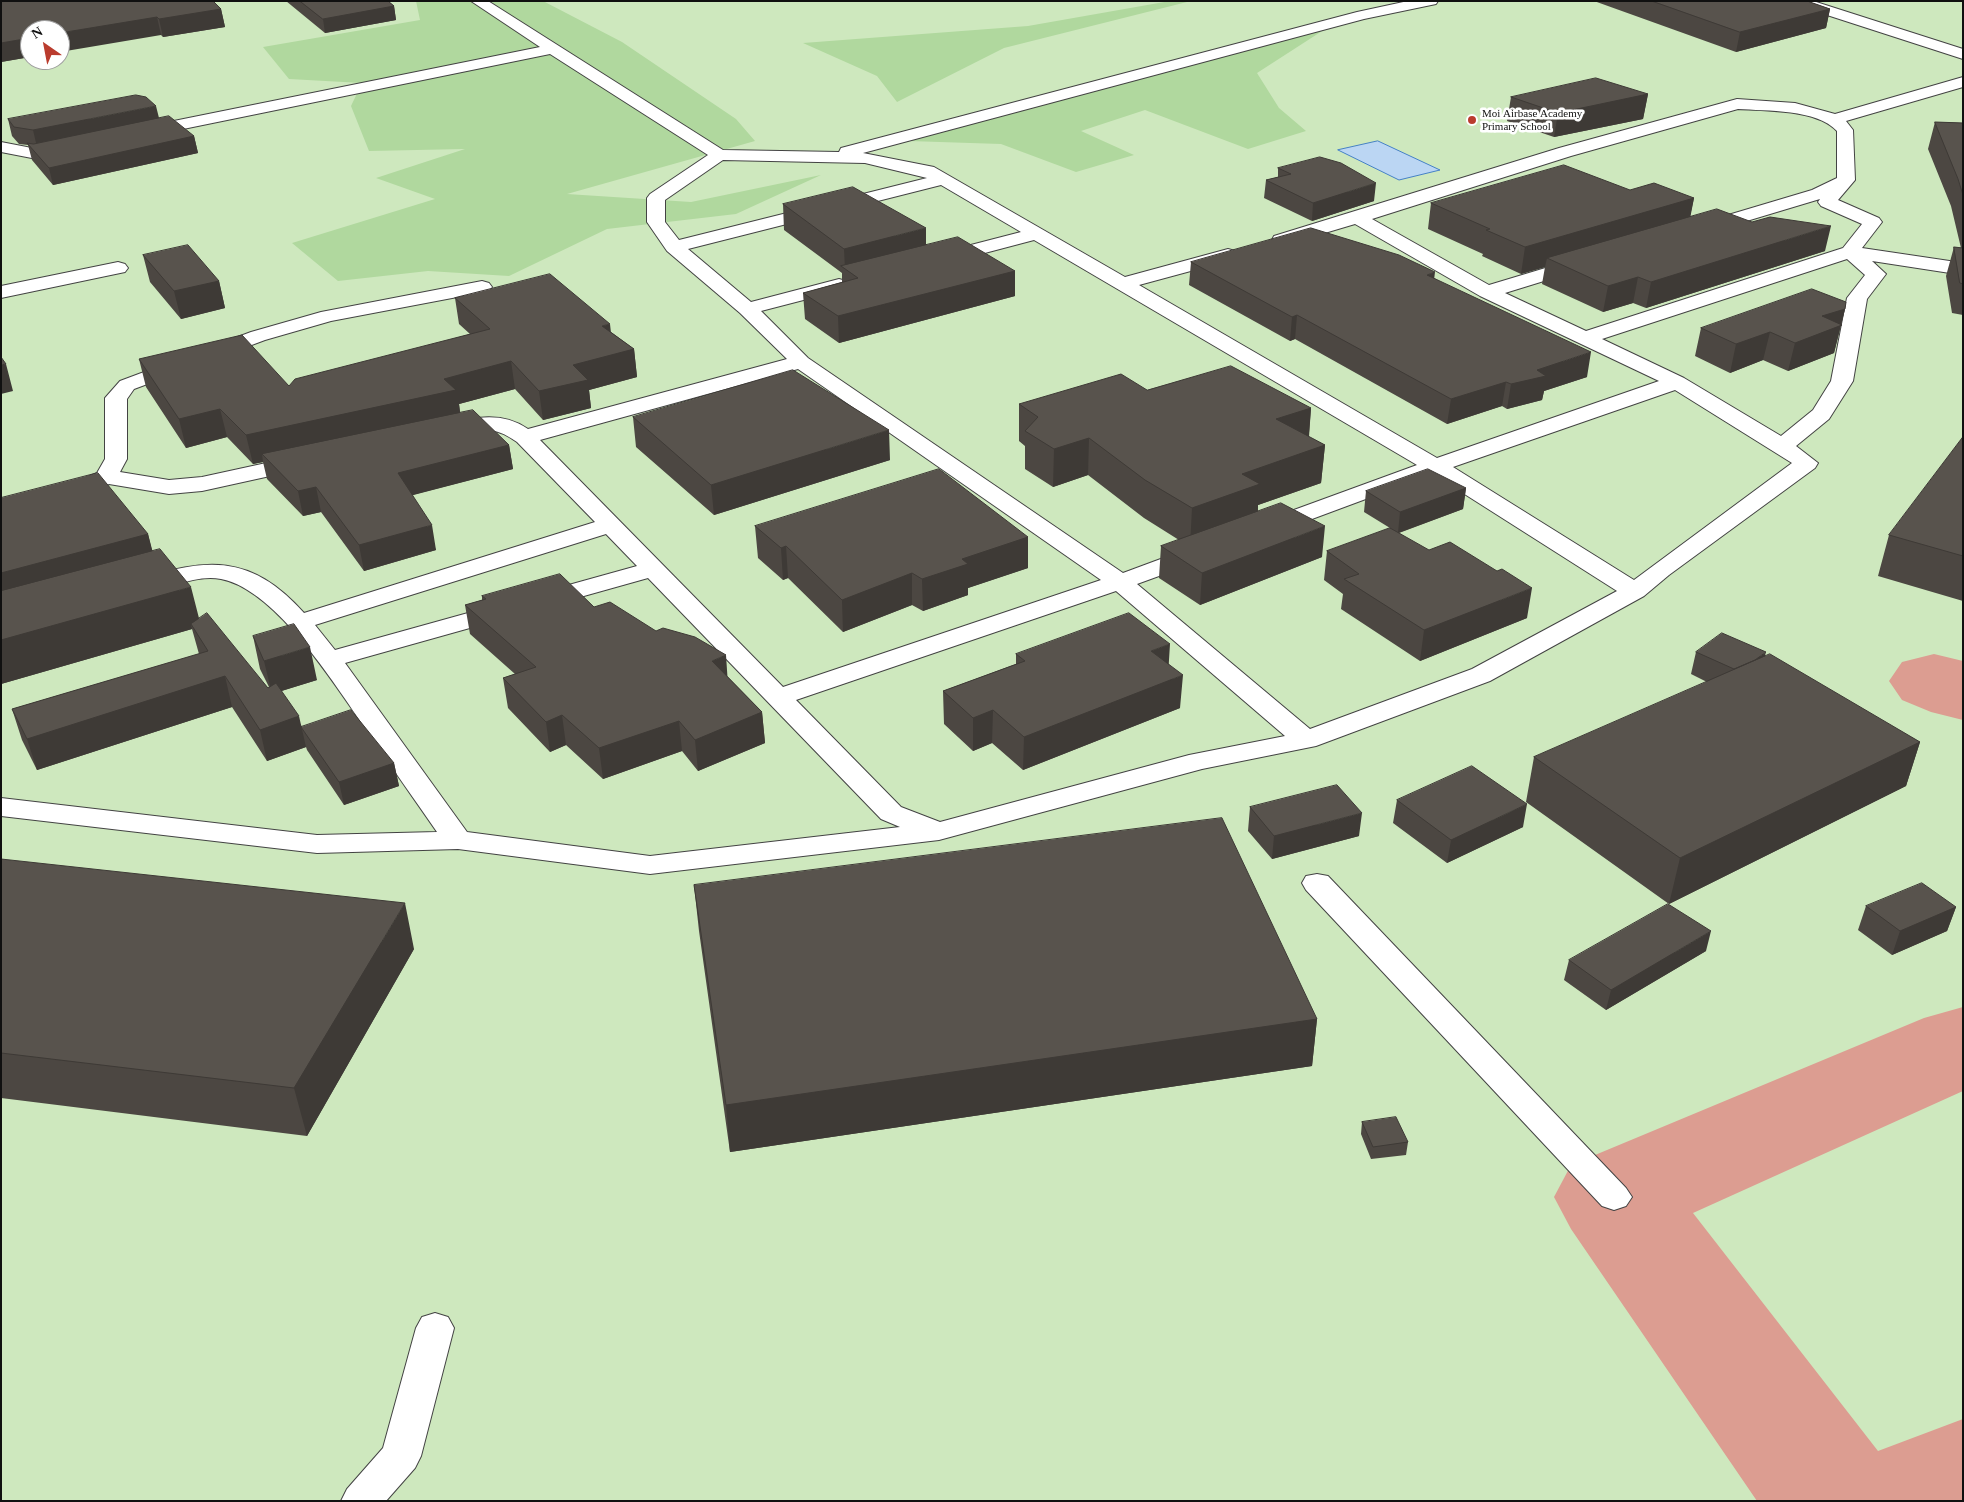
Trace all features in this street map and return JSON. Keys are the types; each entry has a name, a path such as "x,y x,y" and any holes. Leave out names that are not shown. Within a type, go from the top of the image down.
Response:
{"street":[{"path":"478,1 719,155 866,158 928,170 1435,466 1635,591"},
{"path":"829,156 1353,18 1431,1"},
{"path":"1798,1 1963,54"},
{"path":"129,135 552,49"},
{"path":"1264,244 1358,218 1565,152 1737,104 1795,108 1835,119 1963,82"},
{"path":"1835,119 1844,130 1846,180 1827,202 1873,222 1850,252"},
{"path":"1,147 37,154 81,145"},
{"path":"719,155 695,175 680,180 656,198 656,222 674,247 747,309 801,362 1120,582 1306,740"},
{"path":"674,247 942,179"},
{"path":"1686,233 1818,194 1846,180"},
{"path":"1,807 317,844 458,840 650,864 939,831 1199,761 1306,740 1481,675 1635,591 1660,570 1807,463 1678,382 1487,292 1358,218"},
{"path":"930,261 1036,234"},
{"path":"1123,284 1245,250"},
{"path":"1782,446 1821,414 1842,382 1857,298 1876,274 1850,252"},
{"path":"1585,338 1850,252 1963,269"},
{"path":"1487,292 1601,258"},
{"path":"1,292 118,268"},
{"path":"747,309 853,281"},
{"path":"106,477 116,459 116,398 127,386 258,336 328,316 482,287"},
{"path":"525,437 801,362"},
{"path":"1250,534 1435,466 1678,382"},
{"path":"434,433 484,423 502,423 512,427 525,437 891,813 939,831"},
{"path":"73,491 106,477 169,487 202,484 328,456"},
{"path":"300,622 611,525"},
{"path":"779,697 1120,582 1213,548"},
{"path":"330,659 654,568"},
{"path":"125,590 191,572 227,572 257,585 300,622 330,659 458,840"},
{"path":"1317,883 1614,1197"},
{"path":"361,1501 401,1456 435,1328"}],"green space":[{"path":"1,1 1963,1 1963,1501 1,1501"},
{"path":"416,1 543,1 622,42 736,119 755,141 567,194 691,202 821,175 736,214 607,229 509,276 428,271 338,281 292,243 435,199 376,178 465,149 369,151 351,106 362,83 289,79 263,47 420,20"},
{"path":"1170,1 1191,1 1004,48 897,102 877,76 803,43 1028,26"},
{"path":"1350,13 1257,73 1279,108 1306,131 1248,149 1145,110 1081,131 1134,155 1076,172 1001,144 909,141 1096,90"}],"water":[{"path":"1378,141 1440,170 1399,180 1338,150"}],"building":[{"path":"1,1 213,1 221,9 70,31 70,20 20,20 20,40 1,43"},
{"path":"300,1 388,1 394,6 323,19"},
{"path":"1652,1 1807,1 1830,9 1740,32"},
{"path":"1596,78 1648,94 1558,113 1511,97"},
{"path":"136,95 146,97 156,106 33,130 14,127 8,119"},
{"path":"169,116 194,136 49,168 27,143 33,144"},
{"path":"1935,122 1963,123 1963,195 1958,179"},
{"path":"1320,157 1341,163 1376,183 1313,203 1266,180 1291,174 1278,168"},
{"path":"1564,165 1630,190 1654,183 1694,198 1525,247 1431,203"},
{"path":"853,187 926,228 844,249 783,204"},
{"path":"1717,209 1752,222 1770,217 1831,226 1651,282 1638,277 1608,286 1547,258"},
{"path":"1311,228 1399,255 1435,272 1427,275 1591,352 1537,370 1546,376 1511,384 1506,382 1451,399 1297,315 1292,317 1191,262"},
{"path":"958,237 1015,271 838,316 803,293 858,278 841,266"},
{"path":"188,245 219,281 174,291 143,255"},
{"path":"1954,247 1963,248 1963,284 1960,283"},
{"path":"550,274 610,324 602,326 634,349 573,365 588,380 539,391 511,361 444,379 456,390 246,435 220,409 179,419 139,359 242,335 289,386 295,379 490,329 455,298"},
{"path":"1812,289 1846,302 1845,309 1822,316 1842,325 1795,343 1770,332 1736,344 1701,328"},
{"path":"1,357 6,364 1,365"},
{"path":"1231,366 1311,408 1276,419 1325,445 1242,474 1260,484 1192,508 1145,480 1089,438 1054,449 1025,431 1038,417 1019,404 1121,374 1147,390"},
{"path":"793,370 889,430 711,485 633,417"},
{"path":"473,410 509,445 398,473 432,525 359,545 316,487 298,491 262,454"},
{"path":"1963,437 1963,556 1889,535"},
{"path":"939,469 1028,537 962,559 968,564 922,579 912,573 842,600 786,546 781,548 755,526"},
{"path":"1428,469 1466,488 1400,512 1366,491"},
{"path":"98,473 148,534 1,573 1,498"},
{"path":"1281,503 1325,526 1202,573 1161,546"},
{"path":"1390,528 1429,550 1450,542 1497,571 1502,569 1532,588 1424,630 1344,579 1359,574 1327,551"},
{"path":"160,549 191,587 1,640 1,591"},
{"path":"560,574 594,607 610,602 656,631 663,628 695,637 726,655 712,661 762,712 695,740 679,721 599,748 562,715 546,722 503,678 536,667 465,605 486,599 482,596"},
{"path":"207,613 268,688 276,683 299,716 260,730 225,676 27,739 12,709 208,651 191,624"},
{"path":"1129,613 1170,644 1151,651 1183,675 1024,737 993,710 973,718 943,691 1025,661 1016,654"},
{"path":"294,624 310,647 264,661 253,636"},
{"path":"1722,633 1766,652 1755,660 1734,669 1696,652"},
{"path":"1770,654 1920,742 1680,858 1534,757"},
{"path":"351,710 394,763 339,782 301,727"},
{"path":"1472,766 1527,804 1451,840 1397,800"},
{"path":"1337,785 1362,813 1274,836 1250,807"},
{"path":"1222,818 1317,1019 726,1105 694,885"},
{"path":"1,859 405,903 294,1088 1,1053"},
{"path":"1922,883 1956,907 1900,931 1866,906"},
{"path":"1668,904 1711,931 1611,990 1569,960"},
{"path":"1396,1117 1408,1142 1373,1147 1362,1122"}],"taxiway":[{"path":"1934,681 1963,693"},
{"path":"1835,1501 1614,1197 1963,1046"},
{"path":"1910,1501 1963,1478"}],"place":[{"name":"Moi Airbase Academy Primary School","path":"1472,120"}]}
